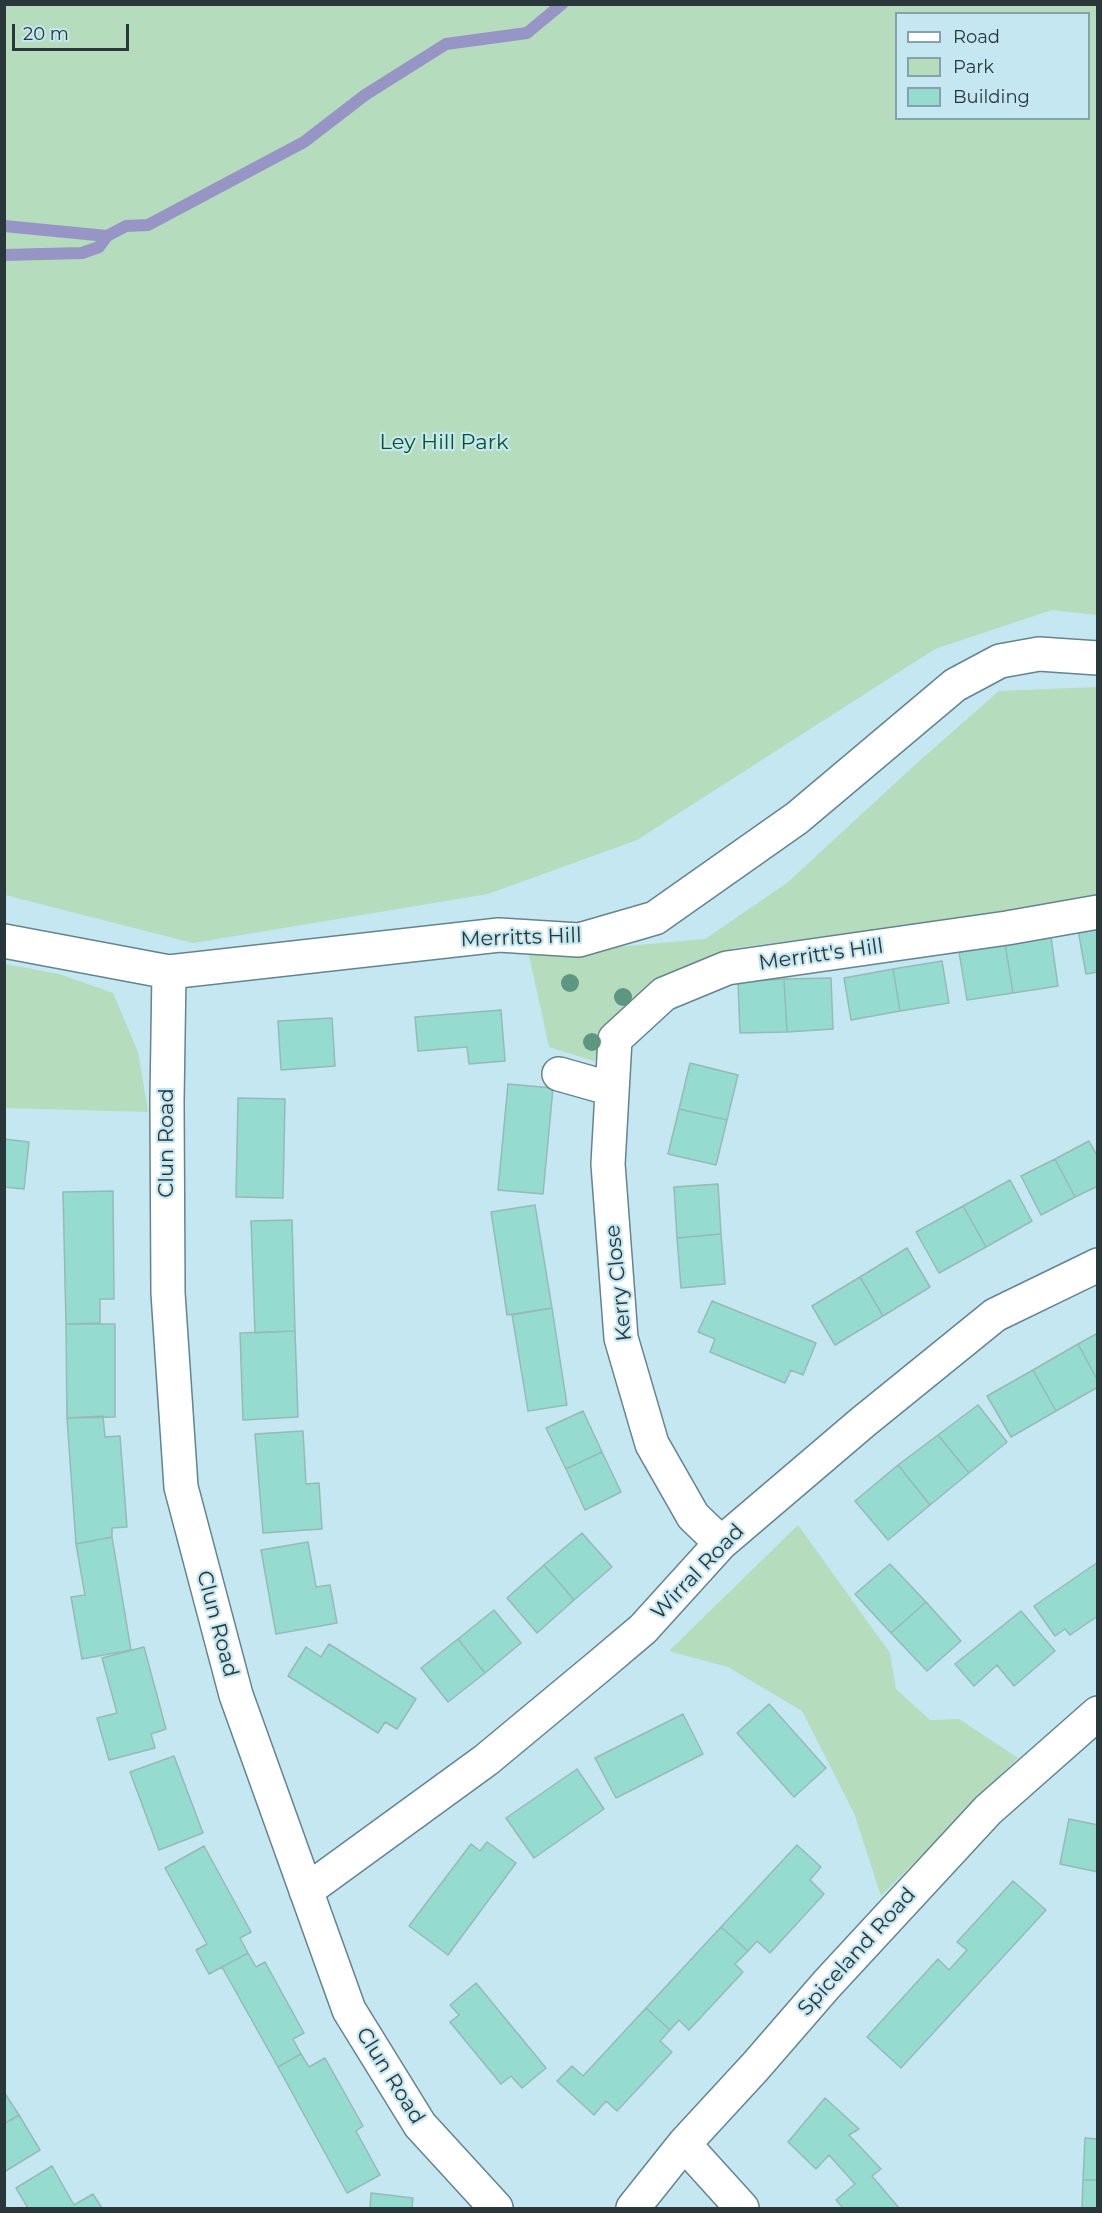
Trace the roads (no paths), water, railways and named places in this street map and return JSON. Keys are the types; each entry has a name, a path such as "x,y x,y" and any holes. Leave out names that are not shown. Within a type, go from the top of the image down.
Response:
{"street":[{"name":"Merritts Hill","path":"4,941 169,972 499,935 579,940 655,918 797,818 955,686 1000,661 1039,654 1098,658"},
{"name":"Merritt's Hill","path":"612,1089 615,1039 664,994 727,968 1007,928 1098,912"},
{"name":"Clun Road","path":"169,972 168,1293 181,1487 236,1695 349,2010 420,2126 495,2208"},
{"path":"559,1074 612,1089"},
{"name":"Kerry Close","path":"612,1089 608,1164 621,1338 652,1444 693,1516 721,1543"},
{"name":"Wirral Road","path":"306,1891 486,1760 598,1667 643,1629 721,1543 863,1422 995,1315 1098,1265"},
{"name":"Spiceland Road","path":"633,2208 684,2144 827,1984 988,1810 1098,1713"},
{"path":"684,2144 742,2208"}],"waterway":[{"path":"4,226 107,236 126,226 148,225 304,142 365,95 446,44 527,33 562,4"},
{"path":"4,255 82,253 99,247 107,236"}],"park label":[{"name":"Ley Hill Park","path":"444,443"}]}
